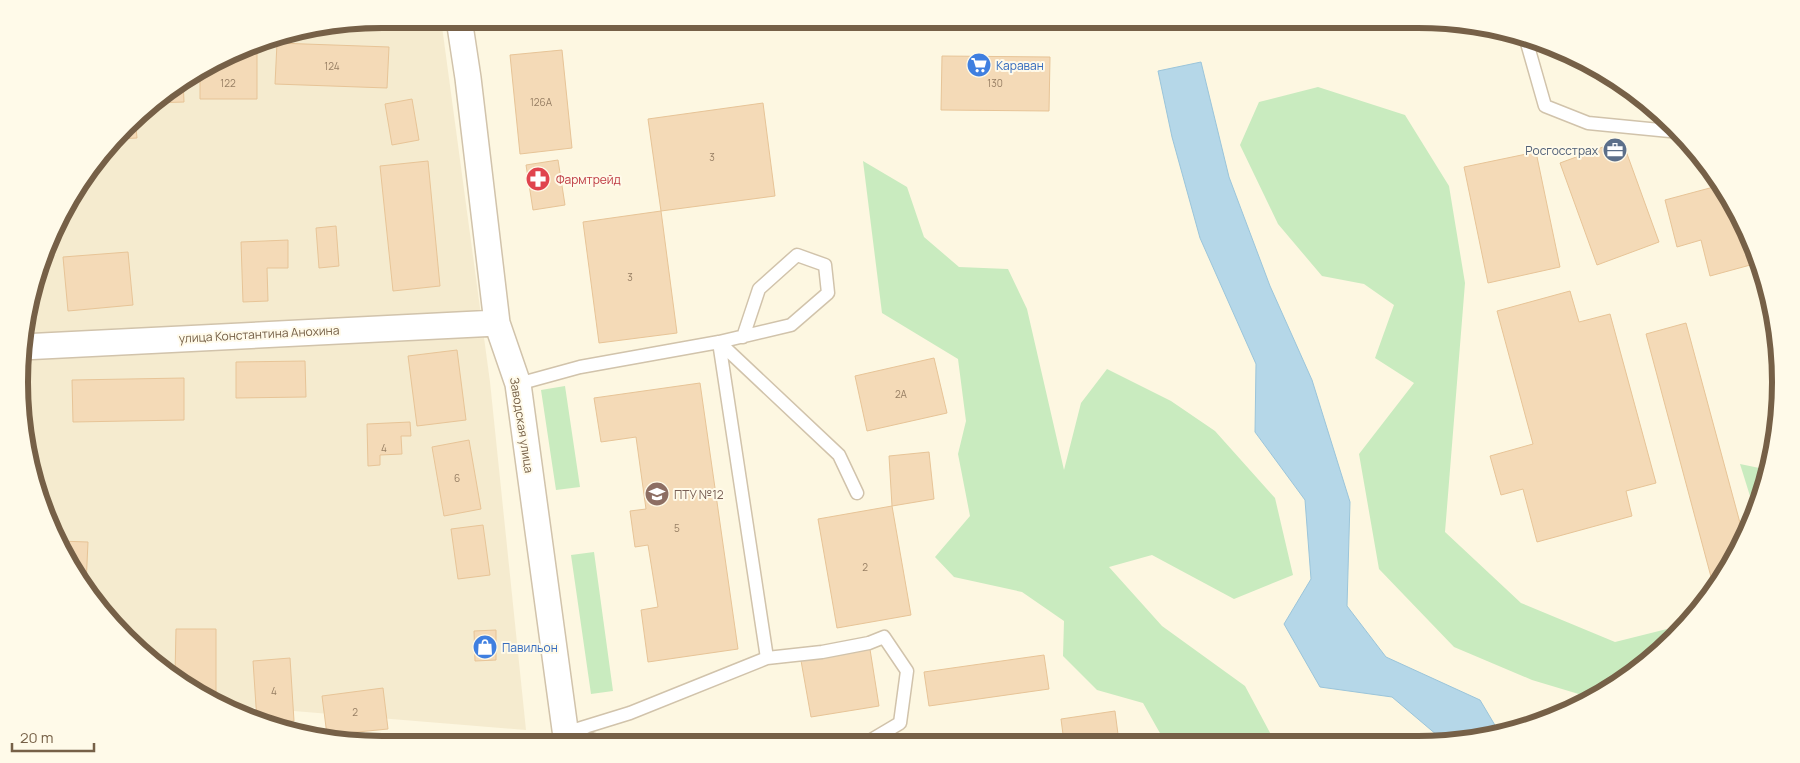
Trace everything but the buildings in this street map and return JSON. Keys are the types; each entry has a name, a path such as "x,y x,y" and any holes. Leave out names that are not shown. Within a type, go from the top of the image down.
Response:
{"street":[{"name":"Заводская улица","path":"460,28 497,322 518,384 566,736"},
{"name":"улица Константина Анохина","path":"29,347 497,322"}],"lane":[{"path":"1528,45 1545,106 1588,123 1669,131"},
{"path":"518,384 580,367 719,342 743,337 791,325 828,293 825,265 797,255 759,289 743,337"},
{"path":"719,342 839,455 857,493"},
{"path":"719,342 767,658"},
{"path":"573,736 767,658 822,652 868,643 884,637 907,671 900,723 878,736"}],"shaded area":[{"path":"358,28 442,28 490,382 526,730 241,707 185,676 148,648 131,632 115,615 87,578 54,517 34,451 28,405 28,358 34,312 54,246 75,204 87,185 115,148 131,131 148,115 185,87 204,75 246,54 312,34"}],"green space":[{"path":"1318,87 1405,115 1449,186 1465,283 1445,532 1521,603 1615,642 1673,627 1634,662 1595,688 1582,695 1532,680 1454,647 1379,569 1359,454 1414,383 1375,358 1394,305 1364,284 1322,276 1278,224 1240,145 1259,102"},
{"path":"863,161 907,187 924,237 959,267 1008,269 1027,309 1064,470 1081,403 1107,369 1171,401 1215,431 1275,498 1293,575 1234,599 1152,555 1109,567 1162,626 1245,686 1272,736 1162,736 1143,703 1097,690 1063,656 1064,621 1022,592 954,577 935,557 970,516 958,454 966,421 958,359 882,313"},
{"path":"565,386 580,487 556,490 541,390"},
{"path":"1740,464 1761,468 1752,501"},
{"path":"594,552 613,691 591,694 571,555"}],"water":[{"path":"1201,62 1229,177 1270,286 1312,380 1350,502 1347,606 1386,657 1480,700 1496,727 1437,735 1392,697 1320,687 1284,624 1311,579 1305,500 1255,432 1256,364 1200,238 1172,137 1158,71"}],"place":[{"name":"Караван","path":"979,65"},
{"name":"Росгосстрах","path":"1615,150"},
{"name":"Фармтрейд","path":"538,179"},
{"name":"ПТУ №12","path":"657,494"},
{"name":"Павильон","path":"485,647"}]}
